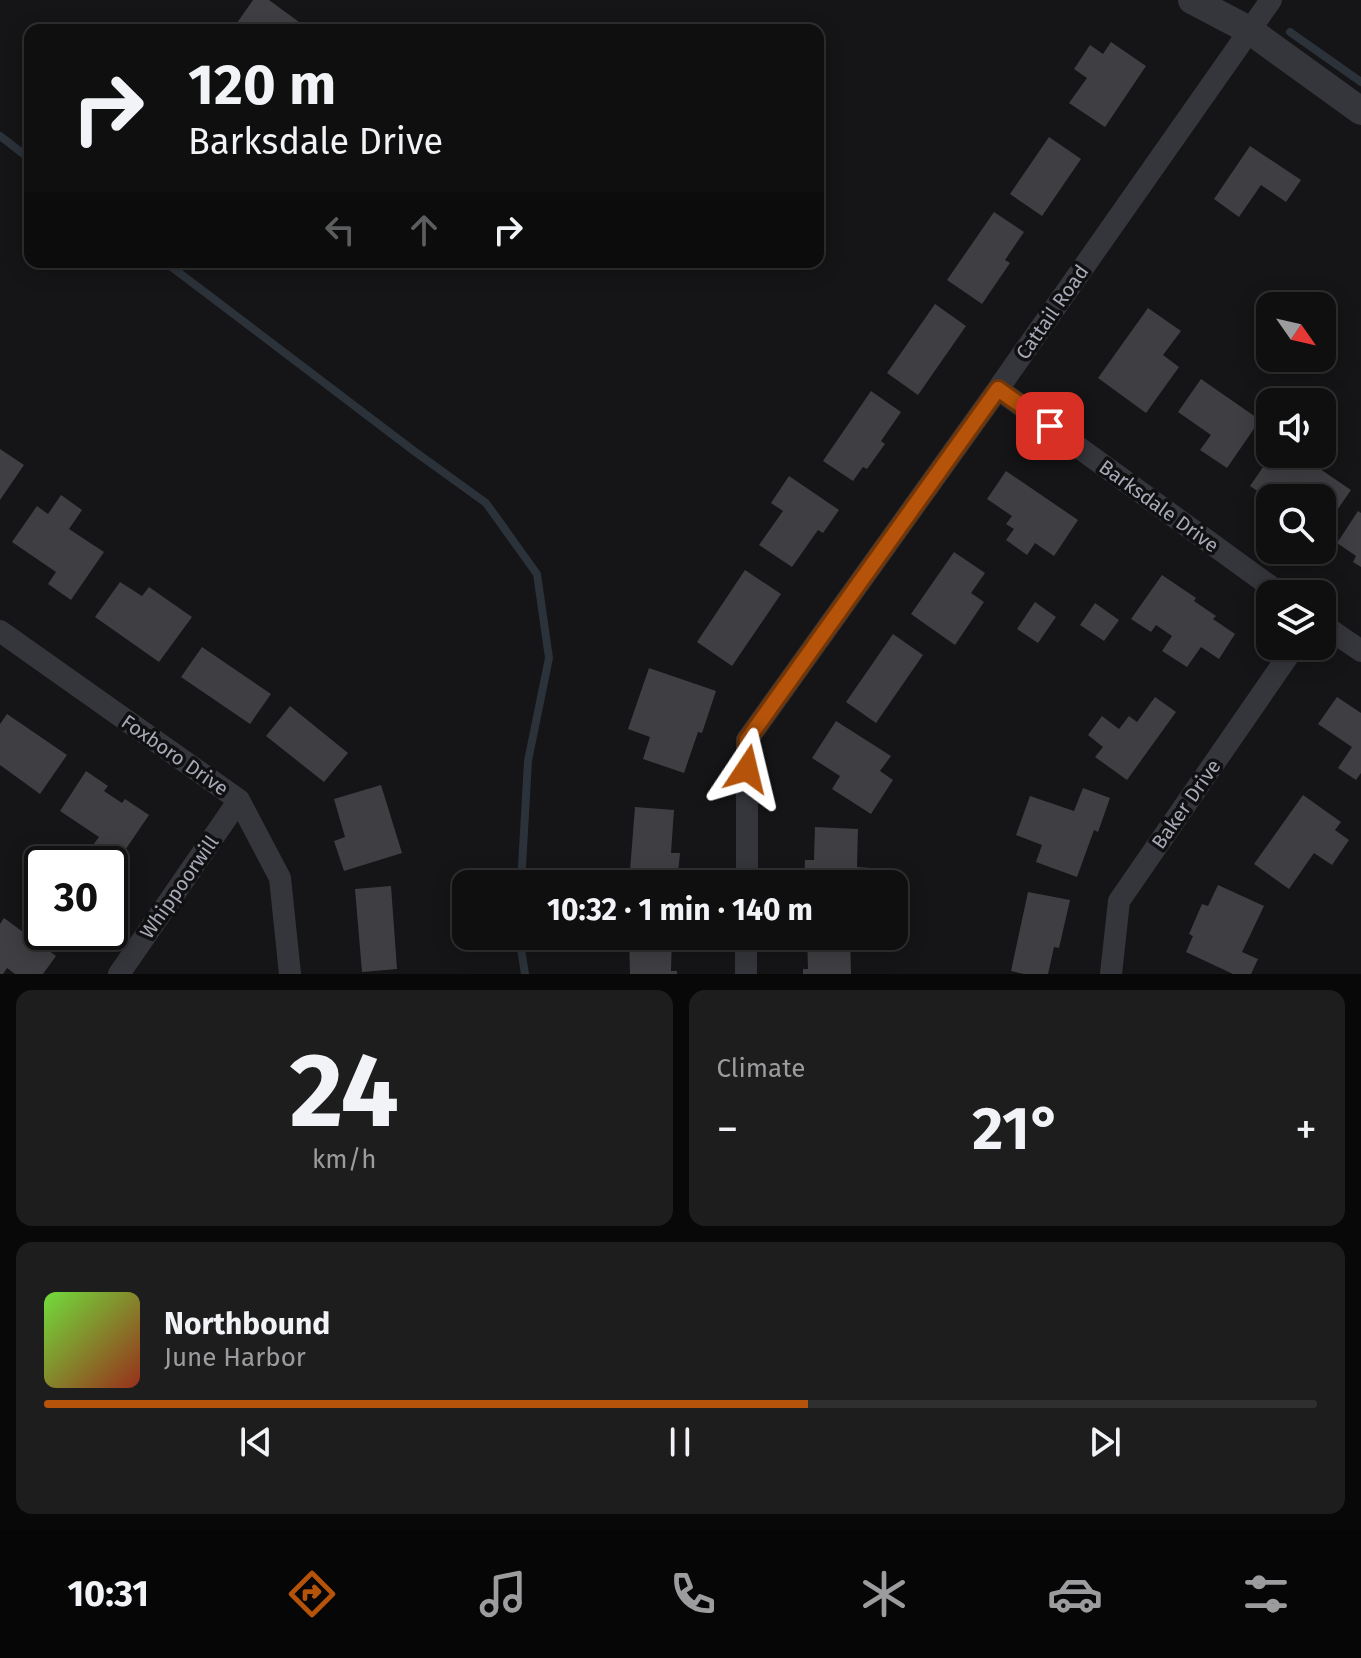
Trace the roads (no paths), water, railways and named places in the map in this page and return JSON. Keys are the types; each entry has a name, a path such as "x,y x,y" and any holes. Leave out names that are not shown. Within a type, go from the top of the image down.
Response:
{"street":[{"path":"1192,0 1249,30 1361,111"},
{"name":"Cattail Road","path":"747,870 747,740 1271,0"},
{"name":"Barksdale Drive","path":"998,389 1262,580"},
{"name":"Foxboro Drive","path":"0,631 239,800 280,878 290,974"},
{"path":"1336,634 1361,651"},
{"name":"Baker Drive","path":"1111,974 1119,901 1285,660"},
{"name":"Whippoorwill","path":"119,974 239,800"},
{"path":"746,950 746,974"}],"waterway":[{"path":"1290,32 1361,82"},
{"path":"0,136 24,154"},
{"path":"173,268 486,503 537,574 549,658 528,761 522,870"},
{"path":"521,950 525,974"}]}
